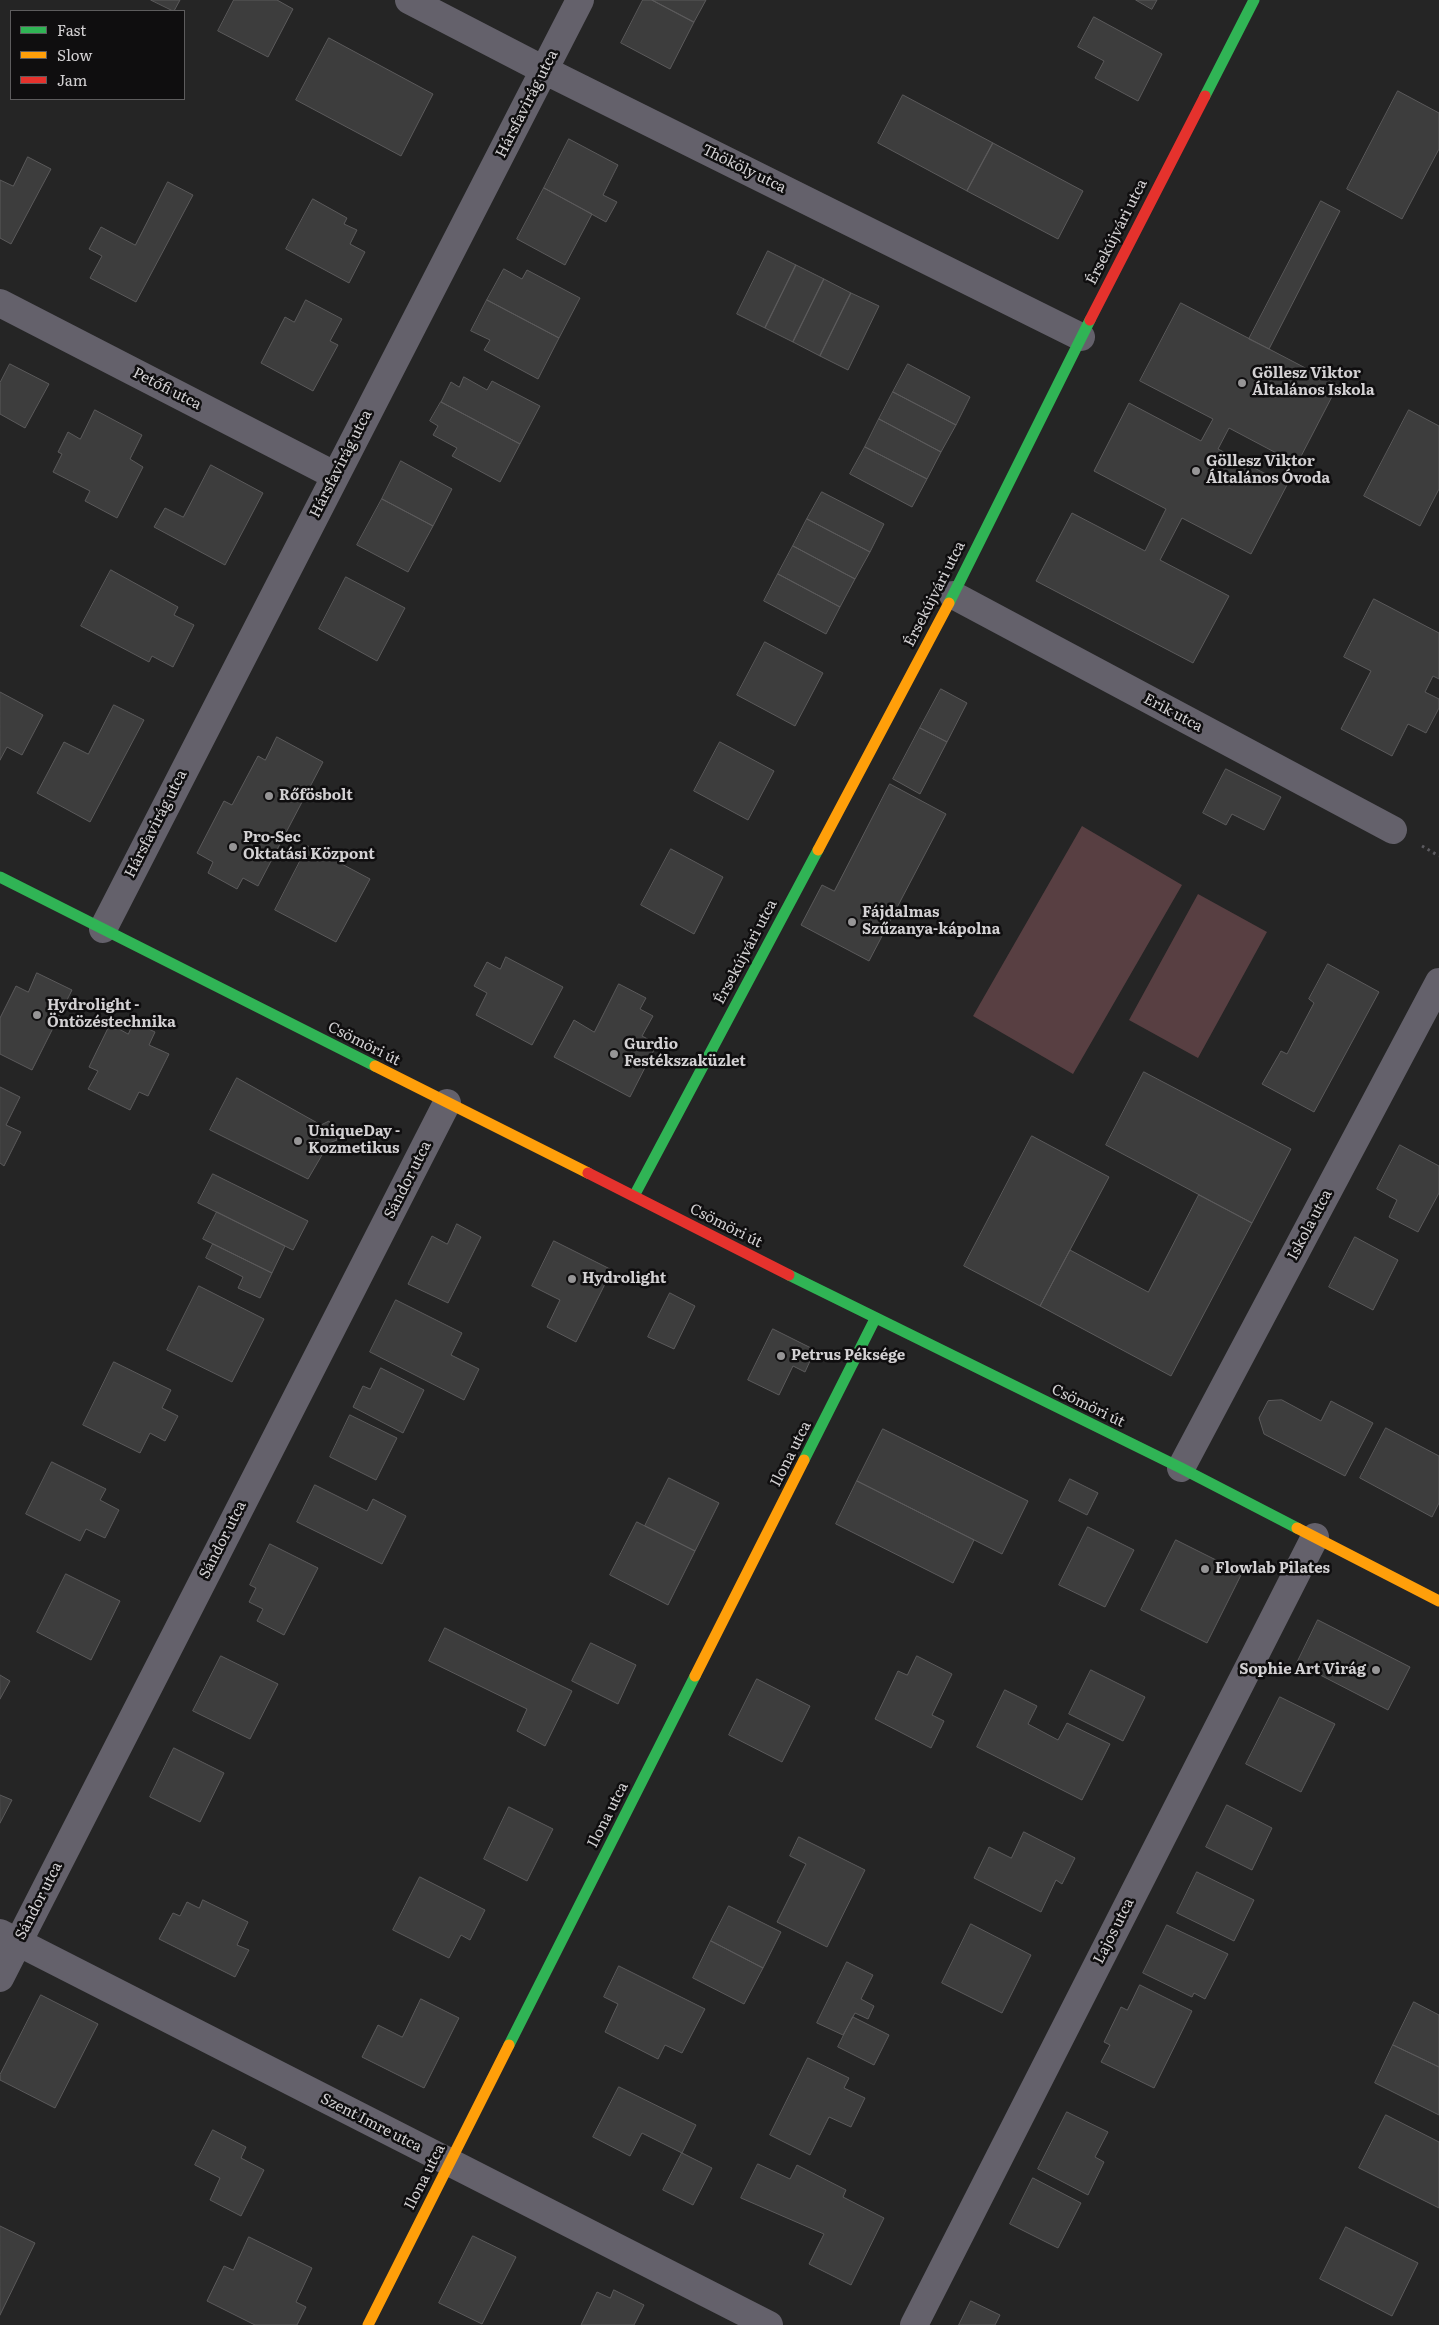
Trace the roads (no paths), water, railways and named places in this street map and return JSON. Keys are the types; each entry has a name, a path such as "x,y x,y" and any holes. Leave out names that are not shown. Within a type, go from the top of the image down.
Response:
{"street":[{"name":"Thököly utca","path":"409,0 544,70 1081,337"},
{"name":"Hársfavirág utca","path":"103,928 334,475 580,0"},
{"name":"Érsekújvári utca","path":"634,1196 953,595 1081,337 1254,0"},
{"name":"Petőfi utca","path":"0,303 334,475"},
{"name":"Erik utca","path":"953,595 1393,830"},
{"name":"Csömöri út","path":"2,883 103,928 875,1319 1181,1468 1439,1600"},
{"name":"Iskola utca","path":"1181,1468 1439,982"},
{"name":"Sándor utca","path":"0,1978 9,1937 447,1102"},
{"name":"Ilona utca","path":"368,2325 875,1319"},
{"name":"Lajos utca","path":"914,2325 1315,1537"},
{"name":"Szent Imre utca","path":"9,1937 768,2325"}],"place":[{"name":"Göllesz Viktor Általános Iskola","path":"1242,383"},
{"name":"Göllesz Viktor Általános Óvoda","path":"1196,471"},
{"name":"Rőfösbolt","path":"269,796"},
{"name":"Pro-Sec Oktatási Központ","path":"233,847"},
{"name":"Fájdalmas Szűzanya-kápolna","path":"852,922"},
{"name":"Hydrolight - Öntözéstechnika","path":"37,1015"},
{"name":"Gurdio Festékszaküzlet","path":"614,1054"},
{"name":"UniqueDay - Kozmetikus","path":"298,1141"},
{"name":"Hydrolight","path":"572,1279"},
{"name":"Petrus Péksége","path":"781,1356"},
{"name":"Flowlab Pilates","path":"1205,1569"},
{"name":"Sophie Art Virág","path":"1376,1670"}]}
